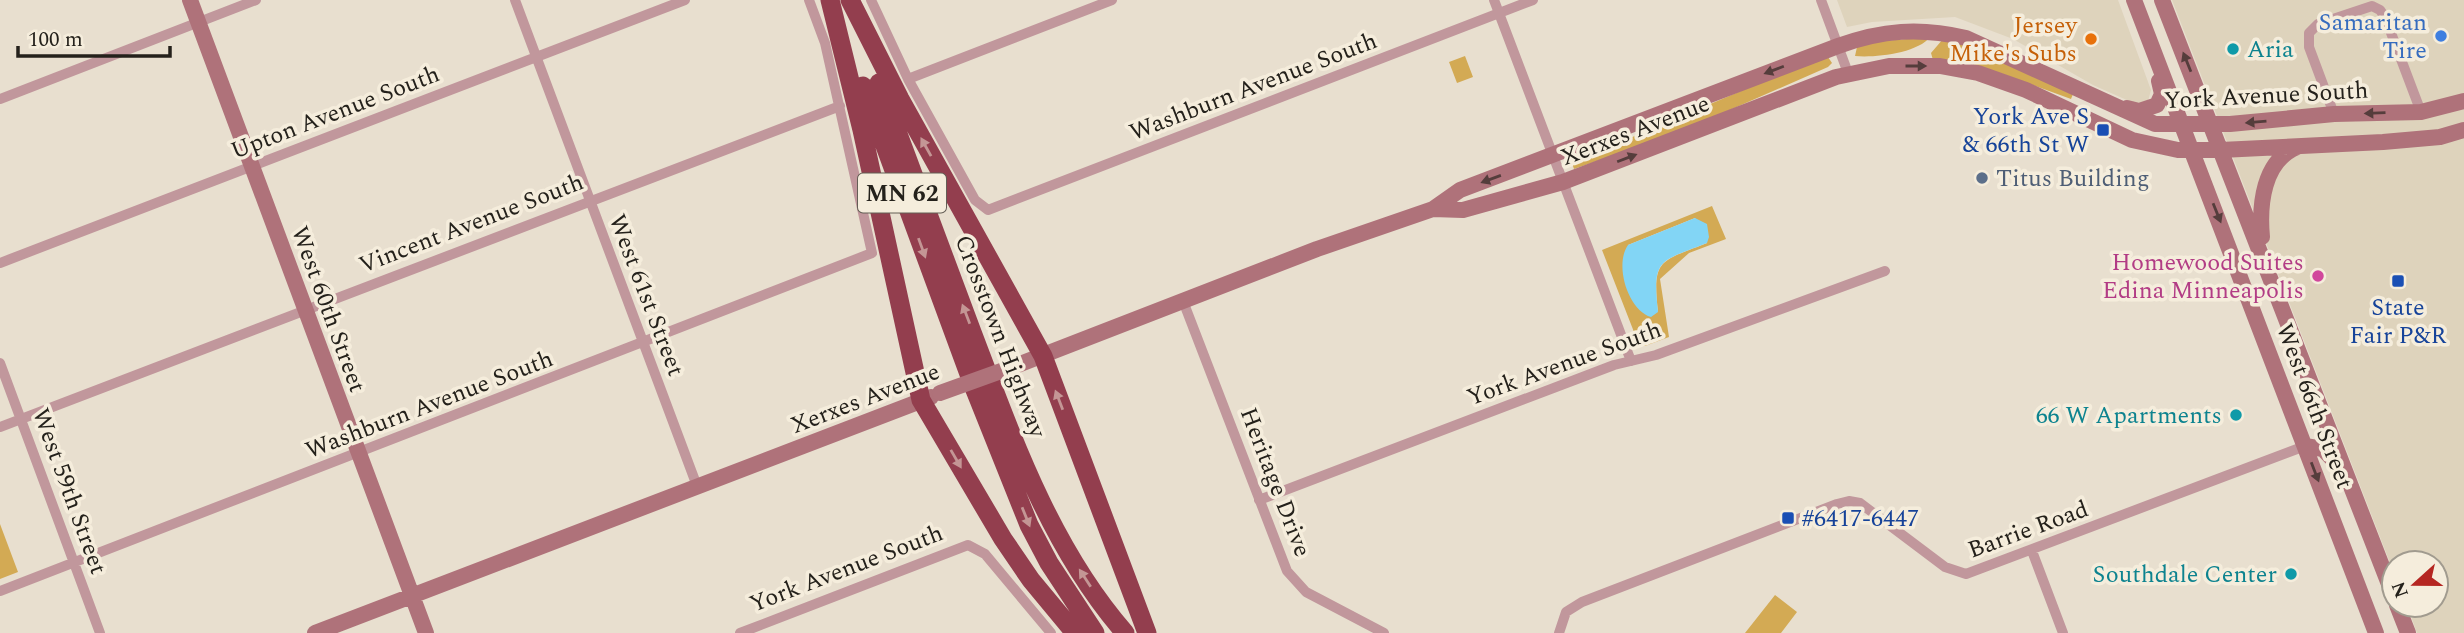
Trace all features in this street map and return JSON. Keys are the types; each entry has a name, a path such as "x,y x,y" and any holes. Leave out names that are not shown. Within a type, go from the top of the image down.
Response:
{"highway":[{"path":"830,0 862,130 921,400 1003,539 1031,580 1075,633"},
{"name":"Crosstown Highway","path":"830,0 973,385 1029,526 1049,563 1095,633"},
{"path":"849,0 900,99 1043,356 1147,633"},
{"name":"Crosstown Highway","path":"849,0 1018,452 1062,542 1125,633"}],"street":[{"name":"West 60th Street","path":"190,0 426,633"},
{"path":"0,99 256,0"},
{"name":"West 61st Street","path":"514,0 697,486"},
{"name":"Upton Avenue South","path":"0,263 685,0"},
{"path":"809,0 825,43 840,106"},
{"path":"871,0 908,79 1112,0"},
{"path":"1494,0 1631,361"},
{"name":"Washburn Avenue South","path":"908,79 975,200 988,210 1533,0"},
{"path":"1821,0 1848,74"},
{"name":"West 66th Street","path":"2134,0 2376,633"},
{"name":"West 66th Street","path":"2162,0 2379,557"},
{"path":"2334,114 2309,47 2309,33 2318,24 2372,6 2380,9 2421,112 2415,126 2383,142"},
{"path":"2094,97 2139,111 2152,108 2162,100 2142,22"},
{"name":"York Avenue South","path":"1838,46 1886,31 1935,31 1966,38 2155,124 2182,126 2334,114 2421,112 2464,101"},
{"name":"Xerxes Avenue","path":"315,633 1317,249 1433,209 1460,190 1838,46"},
{"name":"York Avenue South","path":"1848,74 1889,66 1940,66 1978,73 2026,90 2132,140 2191,150 2383,142 2461,131"},
{"name":"Xerxes Avenue","path":"1433,209 1463,211 1563,182 1848,74"},
{"name":"Vincent Avenue South","path":"0,427 840,106"},
{"name":"Washburn Avenue South","path":"0,591 872,253 840,106"},
{"path":"2265,260 2259,210 2263,190 2279,158 2298,146"},
{"name":"York Avenue South","path":"1259,500 1631,361 1885,271"},
{"name":"Heritage Drive","path":"1183,301 1281,558 1295,583 1319,600 1384,633"},
{"name":"West 59th Street","path":"0,363 100,633"},
{"path":"2305,446 2316,446 2330,454 2350,481"},
{"name":"Barrie Road","path":"1559,633 1566,612 1582,602 1849,501 1871,509 1955,573 1977,572 2305,446"},
{"name":"York Avenue South","path":"740,633 968,545 985,554 1051,633"},
{"path":"2032,551 2063,633"},
{"path":"2359,587 2364,574 2379,557"}],"shaded area":[{"path":"1837,0 2118,0 2151,90 2148,101 2138,105 2093,85 2013,39 1955,17 1872,22 1847,27"},
{"path":"2172,0 2464,0 2464,633 2417,633 2412,619 2450,619 2450,549 2385,549"},
{"path":"1930,37 1906,51 1855,56 1857,47 1871,42"},
{"path":"1943,39 1963,43 2073,94 2071,99 2003,74 1933,60 1931,53"},
{"path":"1465,56 1473,77 1457,83 1449,62"},
{"path":"1828,57 1832,63 1828,67 1675,134 1574,169 1572,163 1578,160"},
{"path":"1712,206 1726,239 1689,253 1660,279 1669,337 1645,346 1634,332 1602,250","holes":["1695,218 1707,243 1669,259 1658,271 1658,312 1628,245"]},
{"path":"0,524 18,572 0,579"},
{"path":"1775,595 1797,612 1781,633 1745,633"}],"water":[{"path":"1695,218 1707,224 1707,243 1678,254 1662,264 1656,281 1658,312 1651,317 1636,306 1626,286 1622,264 1628,245"}],"place":[{"name":"Samaritan Tire","path":"2441,36"},
{"name":"Jersey Mike's Subs","path":"2091,39"},
{"name":"Aria","path":"2233,49"},
{"name":"York Ave S & 66th St W","path":"2103,130"},
{"name":"Titus Building","path":"1982,178"},
{"name":"Homewood Suites Edina Minneapolis","path":"2318,276"},
{"name":"State Fair P&R","path":"2398,281"},
{"name":"66 W Apartments","path":"2236,415"},
{"name":"#6417-6447","path":"1788,518"},
{"name":"Southdale Center","path":"2291,574"}]}
